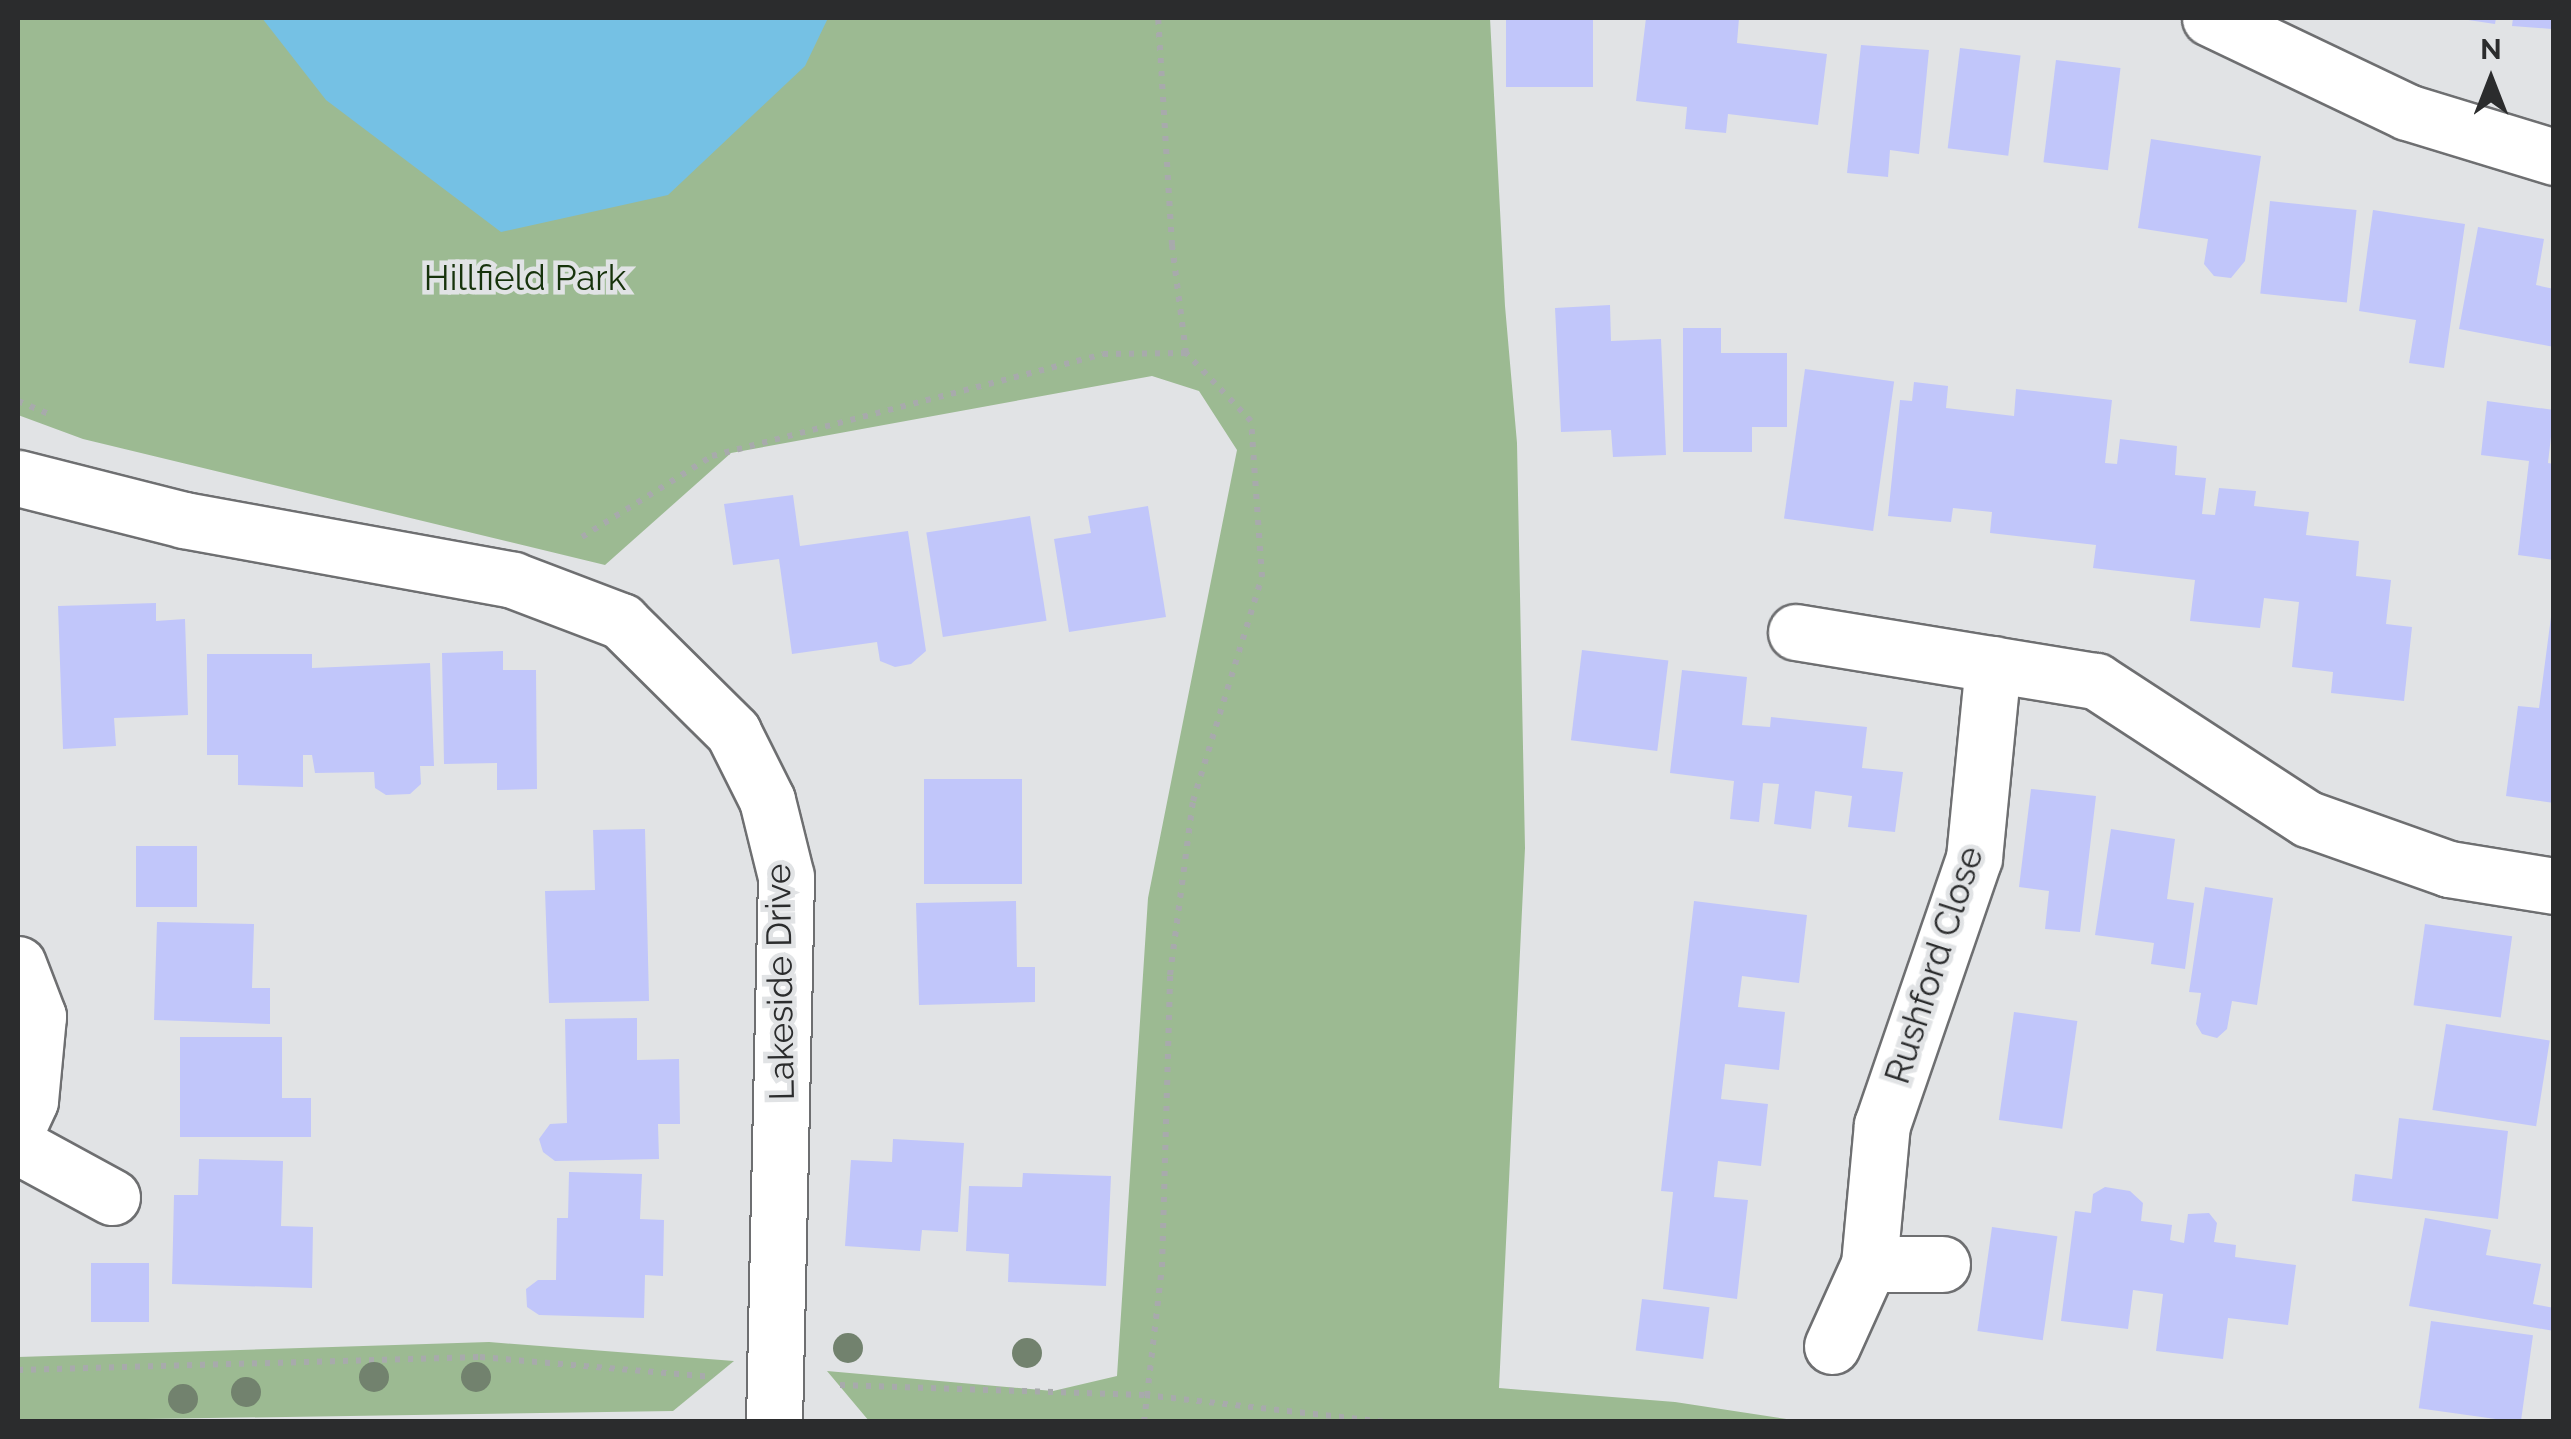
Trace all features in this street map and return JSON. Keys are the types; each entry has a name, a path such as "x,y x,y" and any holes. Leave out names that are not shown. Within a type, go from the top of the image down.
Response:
{"street":[{"path":"2210,18 2406,112 2554,157"},
{"name":"Lakeside Drive","path":"18,478 184,520 513,580 621,620 733,732 767,800 786,876 775,1402"},
{"path":"1796,632 2096,681 2308,818 2448,870 2554,886"},
{"name":"Rushford Close","path":"1832,1346 1869,1264 1882,1126 1974,858 1993,664"},
{"path":"18,964 38,1016 30,1100 18,1127"},
{"path":"18,1146 112,1196"},
{"path":"1869,1264 1942,1264"}],"path":[{"path":"1144,1422 1162,1266 1170,975 1191,820 1262,577 1251,422 1186,353 1172,245 1158,18"},
{"path":"513,580 712,456 1103,354 1186,353"},
{"path":"18,1370 480,1356 775,1402 1145,1394 1388,1422"}],"green space":[{"name":"Hillfield Park","path":"18,18 1490,18 1505,306 1517,443 1525,848 1499,1388 1675,1402 1800,1421 869,1421 827,1371 1053,1391 1117,1376 1148,898 1237,450 1199,391 1152,376 731,453 605,565 83,439 18,415"},
{"path":"489,1342 734,1361 673,1411 18,1421 18,1357"}],"water":[{"path":"262,18 828,18 805,66 668,195 501,232 326,100"}],"building":[{"path":"1506,18 1593,18 1593,87 1506,87"},
{"path":"1646,18 1739,18 1737,43 1827,54 1818,125 1728,114 1726,133 1685,129 1687,107 1636,101"},
{"path":"2455,18 2496,18 2495,24"},
{"path":"2513,18 2553,18 2552,29 2512,26"},
{"path":"1861,45 1929,50 1919,154 1890,150 1888,177 1847,173"},
{"path":"1960,48 2021,55 2008,156 1948,148"},
{"path":"2056,60 2121,68 2108,170 2043,162"},
{"path":"2151,139 2261,156 2245,261 2231,278 2214,276 2204,264 2208,239 2138,228"},
{"path":"2270,201 2357,210 2347,303 2260,293"},
{"path":"2373,210 2465,224 2444,368 2409,363 2416,320 2359,311"},
{"path":"2478,227 2544,239 2536,285 2554,289 2554,347 2459,329"},
{"path":"1610,305 1611,341 1661,339 1666,455 1613,457 1611,430 1561,432 1555,308"},
{"path":"1683,328 1721,328 1721,353 1787,353 1787,427 1752,427 1752,452 1683,452"},
{"path":"1805,369 1894,382 1873,531 1784,519"},
{"path":"1914,382 1948,386 1946,408 2014,416 2016,389 2112,400 2105,463 2117,464 2120,439 2177,446 2175,475 2206,478 2202,514 2215,515 2219,488 2256,491 2254,506 2309,512 2306,535 2359,541 2356,576 2391,580 2386,624 2412,627 2404,701 2331,693 2333,672 2292,667 2299,602 2264,598 2260,628 2190,621 2195,580 2093,568 2096,545 1990,533 1992,512 1953,508 1951,522 1888,516 1900,400 1912,401"},
{"path":"2487,401 2554,410 2548,463 2554,464 2554,560 2518,555 2529,461 2481,455"},
{"path":"793,495 800,546 908,531 926,651 911,664 895,667 880,661 877,642 792,654 779,559 733,565 724,504"},
{"path":"1148,506 1166,617 1069,632 1054,539 1091,533 1088,516"},
{"path":"1030,516 1047,621 943,637 926,532"},
{"path":"156,603 156,621 185,619 188,715 114,718 116,746 63,749 58,606"},
{"path":"2551,617 2554,803 2506,796 2518,706 2539,708"},
{"path":"1582,650 1668,661 1657,751 1571,740"},
{"path":"503,651 503,670 536,670 537,789 497,790 497,763 444,764 442,653"},
{"path":"207,654 312,654 312,668 430,663 434,766 420,766 421,784 410,794 386,795 375,788 374,772 315,773 312,755 303,755 303,787 238,785 238,755 207,755"},
{"path":"1682,670 1747,677 1742,725 1770,727 1771,717 1867,727 1862,768 1903,772 1895,832 1848,827 1852,796 1815,791 1811,829 1774,824 1779,784 1763,783 1759,822 1730,819 1734,781 1670,773"},
{"path":"924,779 1022,779 1022,884 924,884"},
{"path":"2031,789 2096,796 2080,932 2045,929 2049,891 2019,887"},
{"path":"645,829 649,1001 549,1003 545,891 595,890 593,830"},
{"path":"2111,829 2175,839 2167,899 2194,903 2185,969 2151,964 2154,943 2095,935"},
{"path":"136,846 197,846 197,907 136,907"},
{"path":"2205,887 2273,898 2257,1005 2232,1001 2227,1029 2217,1038 2202,1034 2196,1024 2201,993 2189,992"},
{"path":"1016,901 1017,967 1035,967 1035,1002 919,1005 916,903"},
{"path":"1694,901 1807,915 1799,983 1742,976 1738,1007 1785,1012 1779,1070 1725,1064 1721,1099 1768,1104 1761,1166 1718,1161 1714,1197 1748,1200 1737,1299 1663,1289 1673,1192 1661,1191"},
{"path":"157,922 254,924 252,988 270,988 270,1024 154,1020"},
{"path":"2425,924 2512,936 2501,1017 2414,1005"},
{"path":"2014,1012 2077,1021 2062,1129 1999,1120"},
{"path":"637,1018 637,1060 679,1059 680,1124 658,1124 659,1159 555,1161 543,1152 539,1139 550,1124 567,1123 565,1019"},
{"path":"2446,1024 2550,1040 2536,1126 2432,1110"},
{"path":"180,1037 282,1037 282,1098 311,1098 311,1137 180,1137"},
{"path":"2399,1118 2508,1131 2498,1219 2352,1201 2355,1174 2392,1179"},
{"path":"893,1139 964,1143 958,1232 922,1230 920,1251 845,1246 851,1160 892,1162"},
{"path":"199,1159 283,1161 281,1226 313,1227 312,1288 172,1284 174,1195 198,1195"},
{"path":"569,1172 642,1174 640,1219 664,1220 663,1276 645,1275 644,1318 539,1315 527,1307 526,1289 538,1280 556,1280 557,1218 568,1218"},
{"path":"1023,1173 1111,1176 1106,1286 1008,1282 1009,1254 966,1251 969,1186 1022,1187"},
{"path":"2105,1187 2130,1191 2143,1203 2141,1221 2172,1225 2170,1240 2184,1243 2188,1214 2209,1213 2217,1223 2214,1242 2236,1245 2235,1257 2296,1265 2288,1325 2228,1318 2223,1359 2156,1351 2163,1294 2133,1290 2128,1329 2061,1321 2075,1211 2091,1213 2093,1194"},
{"path":"2425,1218 2491,1230 2486,1255 2541,1264 2533,1304 2554,1308 2554,1331 2409,1306"},
{"path":"1992,1227 2057,1236 2043,1340 1977,1331"},
{"path":"91,1263 149,1263 149,1322 91,1322"},
{"path":"1642,1299 1709,1307 1703,1359 1636,1351"},
{"path":"2431,1321 2533,1335 2521,1422 2419,1408"}]}
